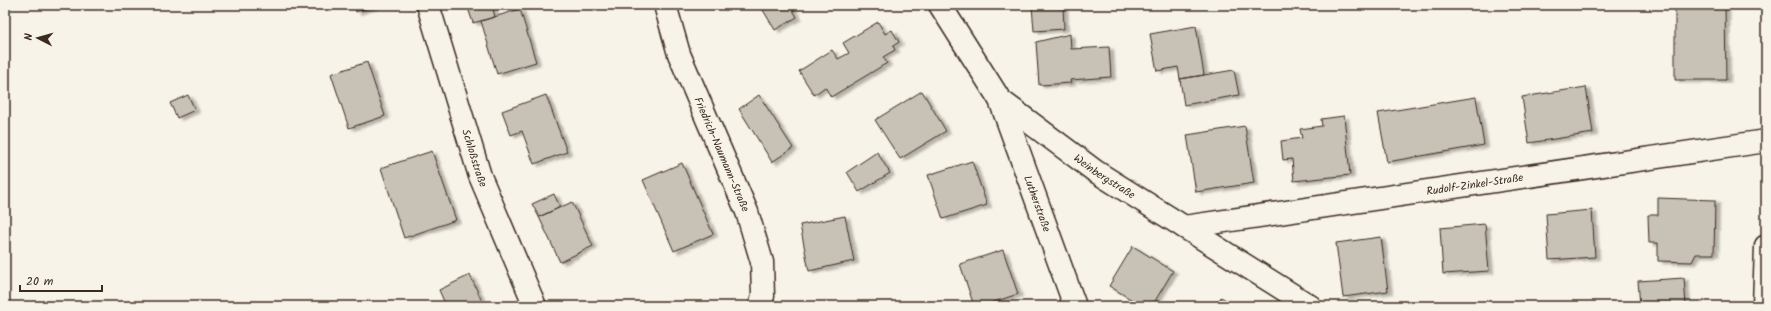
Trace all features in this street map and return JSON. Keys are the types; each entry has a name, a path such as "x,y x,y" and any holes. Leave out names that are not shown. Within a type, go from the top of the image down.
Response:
{"street":[{"name":"Schloßstraße","path":"428,5 480,176 535,306"},
{"name":"Friedrich-Naumann-Straße","path":"665,5 679,54 747,212 762,262 763,296 760,306"},
{"name":"Weinbergstraße","path":"940,5 1000,100 1095,171 1310,306"},
{"name":"Lutherstraße","path":"1000,100 1075,306"},
{"name":"Rudolf-Zinkel-Straße","path":"1184,227 1766,141"},
{"path":"1764,306 1766,246"}],"building":[{"path":"354,5 377,5 356,12"},
{"path":"467,5 492,5 495,17 473,23"},
{"path":"760,5 790,5 797,17 775,30"},
{"path":"1063,5 1064,29 1034,31 1032,6"},
{"path":"1675,5 1725,5 1726,80 1675,80"},
{"path":"520,9 536,62 497,74 481,21"},
{"path":"878,22 885,34 892,30 899,42 893,46 895,50 883,57 887,63 831,97 825,87 814,95 799,71 832,50 838,59 849,53 843,43"},
{"path":"1196,26 1204,75 1180,79 1178,67 1157,71 1150,34"},
{"path":"1070,34 1071,49 1109,47 1111,77 1070,80 1071,83 1039,85 1036,42"},
{"path":"367,62 385,116 349,128 331,74"},
{"path":"1234,70 1239,95 1184,105 1180,79"},
{"path":"1586,87 1593,133 1529,143 1522,97"},
{"path":"922,91 946,131 900,159 875,120"},
{"path":"188,95 195,110 177,118 170,103"},
{"path":"546,95 567,152 534,164 522,131 511,135 502,111"},
{"path":"759,95 793,148 772,162 739,109"},
{"path":"1476,97 1484,145 1387,162 1378,113"},
{"path":"1344,116 1350,175 1294,181 1292,159 1283,160 1281,141 1302,138 1300,129 1322,126 1321,119"},
{"path":"1245,126 1254,183 1196,192 1187,135"},
{"path":"432,151 456,220 404,238 381,168"},
{"path":"877,152 890,173 859,192 847,172"},
{"path":"972,161 987,205 943,219 928,175"},
{"path":"682,163 713,234 674,251 643,180"},
{"path":"554,194 560,207 539,217 532,204"},
{"path":"1658,198 1715,200 1714,254 1696,254 1692,262 1658,261 1658,243 1649,243 1648,215 1658,215"},
{"path":"572,202 593,246 560,262 539,217"},
{"path":"1592,210 1595,257 1549,260 1546,214"},
{"path":"845,216 854,261 809,271 800,225"},
{"path":"1485,224 1489,271 1443,274 1440,228"},
{"path":"1381,237 1388,291 1343,297 1336,243"},
{"path":"1133,246 1173,271 1152,306 1142,306 1109,286"},
{"path":"1003,250 1018,294 982,306 974,306 960,264"},
{"path":"470,275 484,306 446,306 439,290"},
{"path":"1684,278 1686,306 1640,306 1638,281"},
{"path":"1221,297 1235,306 1216,306"}]}
